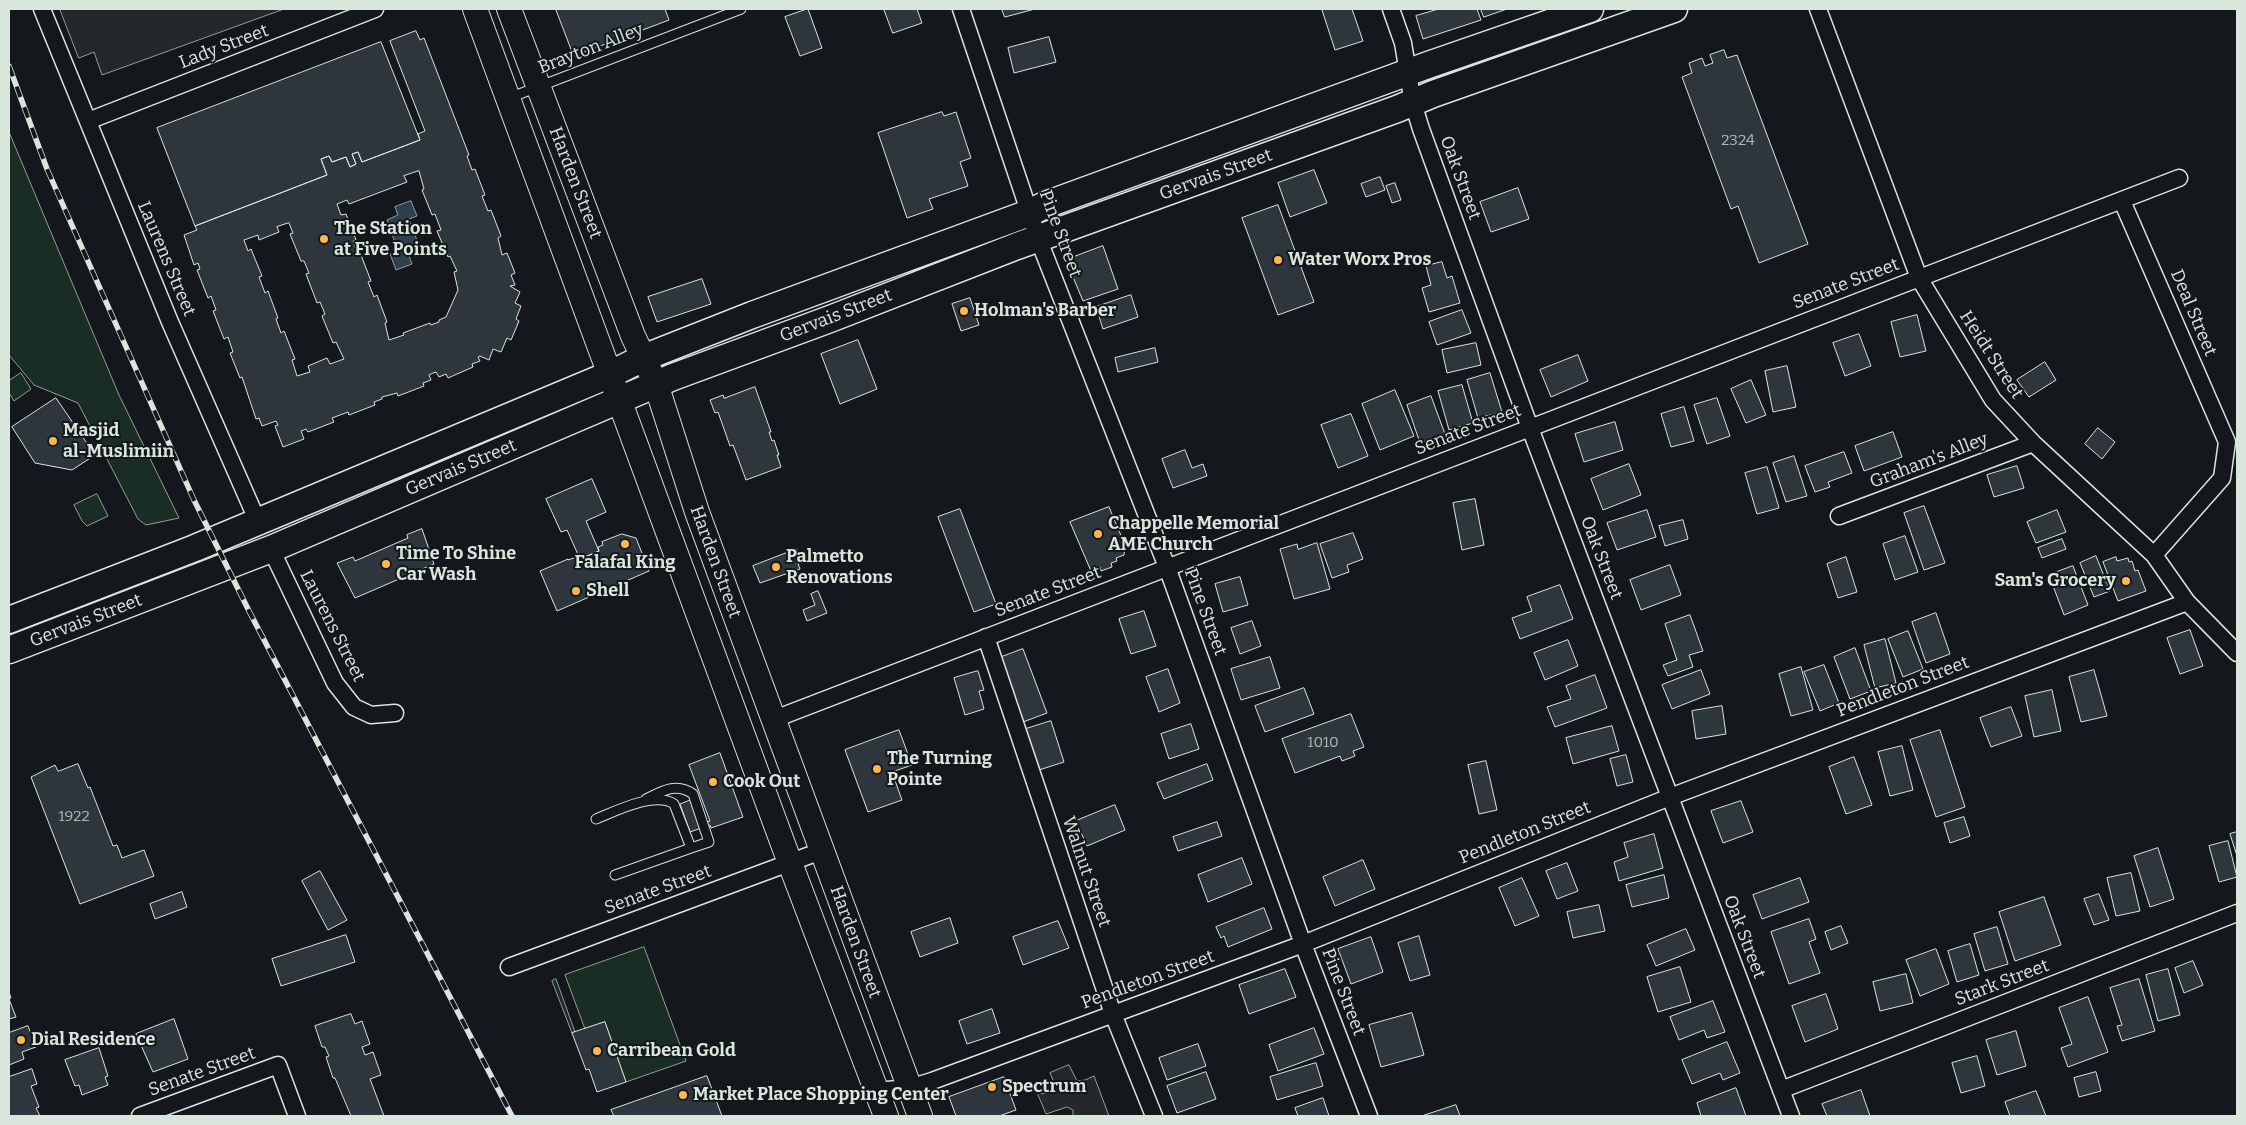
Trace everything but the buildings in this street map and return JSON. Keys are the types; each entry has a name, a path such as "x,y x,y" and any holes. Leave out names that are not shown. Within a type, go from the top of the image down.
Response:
{"main road":[{"name":"Harden Street","path":"475,9 621,400 790,863 886,1116"},
{"name":"Harden Street","path":"509,9 643,358 656,384 697,512 772,720 920,1116"},
{"name":"Gervais Street","path":"9,620 258,522 611,374 643,358 752,315 1408,72 1590,9"},
{"name":"Gervais Street","path":"9,650 271,549 656,384 1038,238 1674,9"}],"street":[{"name":"Laurens Street","path":"42,9 170,322 258,522"},
{"name":"Lady Street","path":"88,121 375,9"},
{"name":"Pine Street","path":"961,9 1038,238 1167,568 1303,944 1369,1116"},
{"name":"Oak Street","path":"1391,9 1404,43 1413,103 1530,428 1791,1116"},
{"name":"Heidt Street","path":"1818,9 1919,278 1992,400 2033,443 2154,555 2187,602 2237,654"},
{"name":"Senate Street","path":"772,720 2179,178"},
{"name":"Deal Street","path":"2122,201 2227,442 2222,478 2154,555"},
{"name":"Graham's Alley","path":"1839,516 2033,443"},
{"name":"Laurens Street","path":"271,549 340,689 354,708 371,715 395,713"},
{"name":"Pendleton Street","path":"876,1091 909,1088 1303,944 1670,797 2187,602"},
{"name":"Walnut Street","path":"986,637 1113,1014 1154,1116"},
{"name":"Senate Street","path":"509,967 821,851"},
{"name":"Stark Street","path":"1781,1090 2237,913"},
{"name":"Senate Street","path":"140,1116 278,1065 297,1116"}],"lane":[{"name":"Brayton Alley","path":"509,98 741,9"},
{"path":"596,819 641,802 666,789 677,787 686,789 693,794 709,842 615,875"},
{"path":"641,802 664,800 674,804 691,848"}],"green space":[{"path":"9,132 119,395 179,518 146,525 138,519 78,403 34,385 9,355"},
{"path":"21,373 31,389 14,401 9,393 9,381"},
{"path":"97,494 108,516 87,526 82,521 74,505"},
{"path":"644,947 686,1061 626,1082 605,1022 585,1029 565,975"},
{"path":"556,979 575,1032 572,1033 552,981"}],"shaded area":[{"path":"60,9 284,9 102,75 94,52 79,58"},
{"path":"1069,1065 1077,1081 1094,1076 1109,1116 1073,1116 1073,1110 1067,1107 1046,1114 1036,1090 1042,1094 1054,1092 1055,1085 1050,1073"}],"water":[{"path":"411,201 417,216 409,219 421,251 409,256 412,264 396,270 390,254 398,251 387,220 398,215 395,207"}],"railway":[{"path":"9,66 47,169 194,500 249,611 512,1116"}],"place":[{"name":"The Station at Five Points","path":"324,239"},
{"name":"Water Worx Pros","path":"1278,260"},
{"name":"Holman's Barber","path":"964,311"},
{"name":"Masjid al-Muslimiin","path":"53,441"},
{"name":"Chappelle Memorial AME Church","path":"1098,534"},
{"name":"Falafal King","path":"625,544"},
{"name":"Time To Shine Car Wash","path":"386,564"},
{"name":"Palmetto Renovations","path":"776,567"},
{"name":"Sam's Grocery","path":"2126,581"},
{"name":"Shell","path":"576,591"},
{"name":"The Turning Pointe","path":"877,769"},
{"name":"Cook Out","path":"713,782"},
{"name":"Dial Residence","path":"21,1040"},
{"name":"Carribean Gold","path":"597,1051"},
{"name":"Spectrum","path":"992,1087"},
{"name":"Market Place Shopping Center","path":"683,1095"}]}
